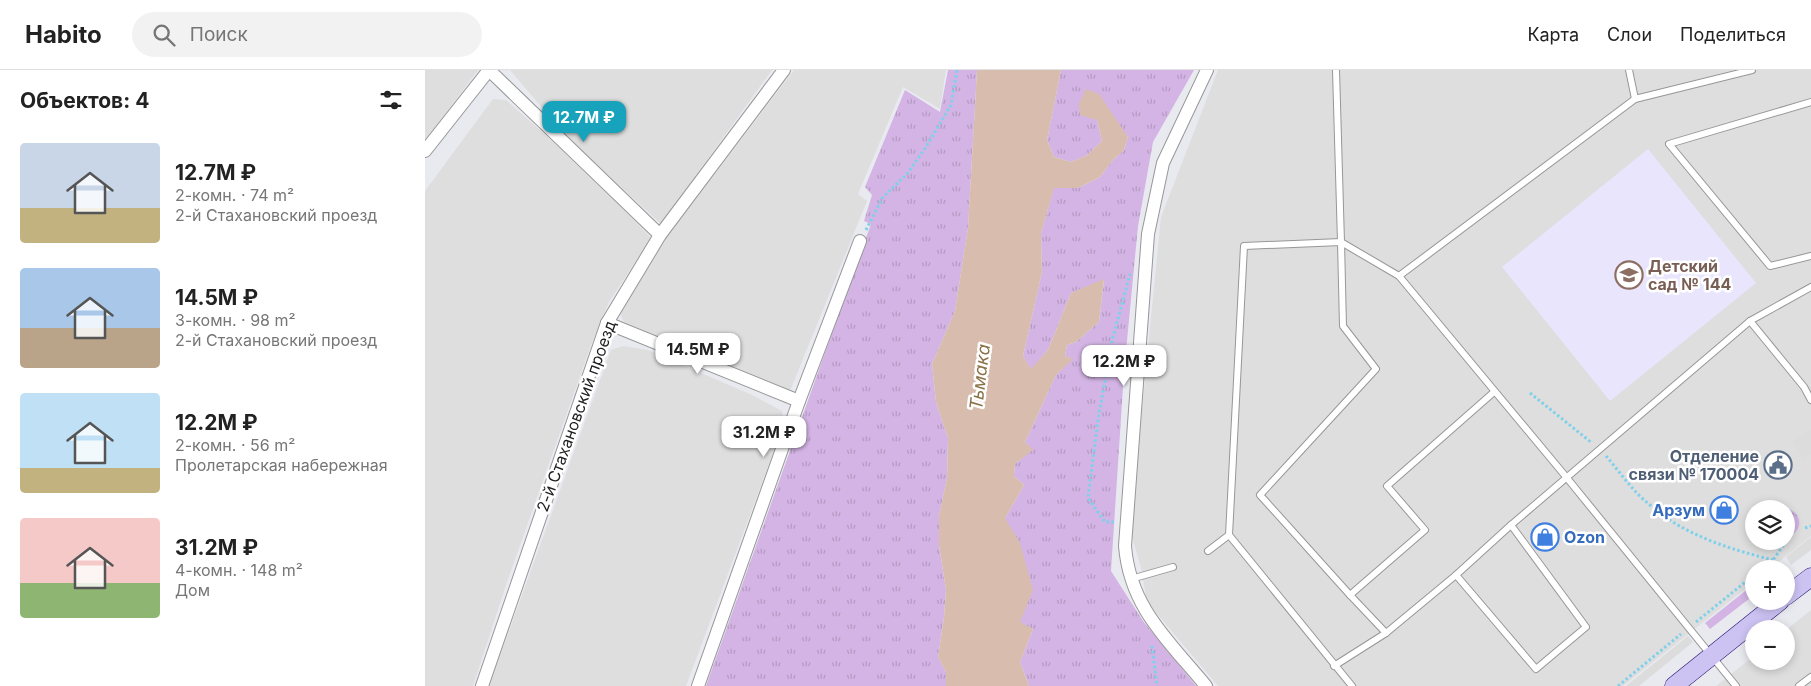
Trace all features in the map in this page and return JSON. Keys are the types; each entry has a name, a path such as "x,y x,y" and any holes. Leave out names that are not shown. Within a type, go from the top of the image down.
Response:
{"main road":[{"path":"1795,589 1811,577"},
{"path":"1674,686 1769,610"}],"street":[{"path":"425,151 489,70 660,235"},
{"name":"2-й Стахановский проезд","path":"482,686 607,323 660,235 784,70"},
{"path":"1206,686 1149,618 1131,579 1125,538 1148,234 1163,163 1207,70"},
{"path":"698,686 799,401 860,241"},
{"path":"607,323 799,401"}],"lane":[{"path":"1336,70 1343,326 1376,369 1259,495 1386,633"},
{"path":"1629,70 1635,99"},
{"path":"1399,276 1635,99 1752,70"},
{"path":"1811,102 1669,144 1770,266 1811,256"},
{"path":"1352,686 1229,535 1244,246 1341,242 1399,276 1567,478 1736,686"},
{"path":"1334,666 1386,633 1456,575 1511,525 1750,321 1811,287"},
{"path":"1750,321 1804,387 1811,400"},
{"path":"1350,595 1425,530 1387,486 1495,392"},
{"path":"1456,575 1536,669 1586,627 1511,525"},
{"path":"1208,552 1229,535"},
{"path":"1131,579 1173,567"},
{"path":"1799,686 1811,677"}],"path":[{"path":"860,241 883,197 907,174 951,105 957,70"},
{"path":"1530,393 1599,449 1649,505 1689,533 1746,553 1773,560 1780,550"},
{"path":"1805,528 1811,526"},
{"path":"1149,618 1157,686"}],"shaded area":[{"path":"425,70 478,70 425,141"},
{"path":"510,70 772,70 661,224 566,136"},
{"path":"794,70 946,70 940,109 903,87 858,194 867,201 790,391 624,322 620,313 658,249"},
{"path":"1218,70 1811,70 1811,536 1795,549 1795,500 1745,500 1745,550 1794,550 1781,560 1745,560 1745,589 1623,686 1218,686 1147,602 1141,568 1130,530 1161,217"},
{"path":"493,99 506,100 551,140 651,238 609,302 591,345 507,582 473,686 425,686 425,191"},
{"name":"Детский сад № 144","path":"1648,149 1756,283 1610,401 1502,267"},
{"path":"623,346 648,350 752,395 782,411 784,424 686,686 489,686 611,350"},
{"path":"1811,430 1811,454 1804,459 1793,441"},
{"path":"1811,537 1811,550 1795,562 1795,560 1788,560 1786,557"},
{"path":"1811,610 1811,686 1716,686 1745,663 1745,670 1795,670 1795,623"},
{"path":"1688,636 1693,642 1639,686 1626,686"}],"green space":[{"path":"948,70 977,70 968,228 955,311 932,364 936,402 948,438 947,478 939,516 939,545 946,590 938,657 946,672 946,686 706,686 871,224 864,221 872,195 865,187 905,90 940,112"},
{"path":"1061,70 1194,70 1153,142 1138,226 1124,372 1111,571 1143,621 1196,686 1029,686 1020,662 1033,629 1020,623 1005,518 1024,485 1014,476 1015,464 1032,450 1025,442 1056,375 1072,359 1065,356 1067,345 1076,342 1099,322 1104,280 1071,293 1048,350 1031,370 1023,356 1042,272 1041,233 1054,187 1078,188 1100,177 1112,161 1124,150 1128,137 1119,126 1097,120 1102,141 1086,156 1071,162 1054,157 1047,140"},
{"path":"1795,513 1799,522 1799,527 1796,531"},
{"path":"1745,591 1745,602 1710,629 1705,623"}],"water":[{"name":"Тьмака","path":"977,70 1061,70 1047,140 1054,157 1071,162 1086,156 1102,141 1097,120 1080,115 1079,104 1086,89 1099,94 1128,137 1124,150 1112,161 1100,177 1078,188 1054,188 1041,233 1042,272 1023,356 1031,369 1048,350 1071,293 1104,279 1099,322 1076,342 1067,345 1065,356 1073,359 1056,375 1025,442 1033,450 1015,464 1014,476 1024,485 1005,518 1020,543 1033,590 1020,622 1033,629 1020,662 1029,686 946,686 946,672 938,657 946,590 939,545 939,516 947,478 948,438 936,402 932,364 955,311 968,228"}],"place":[{"name":"Детский сад № 144","path":"1629,275"},
{"name":"Отделение связи № 170004","path":"1778,465"},
{"name":"Арзум","path":"1724,510"},
{"name":"Ozon","path":"1545,537"}]}
